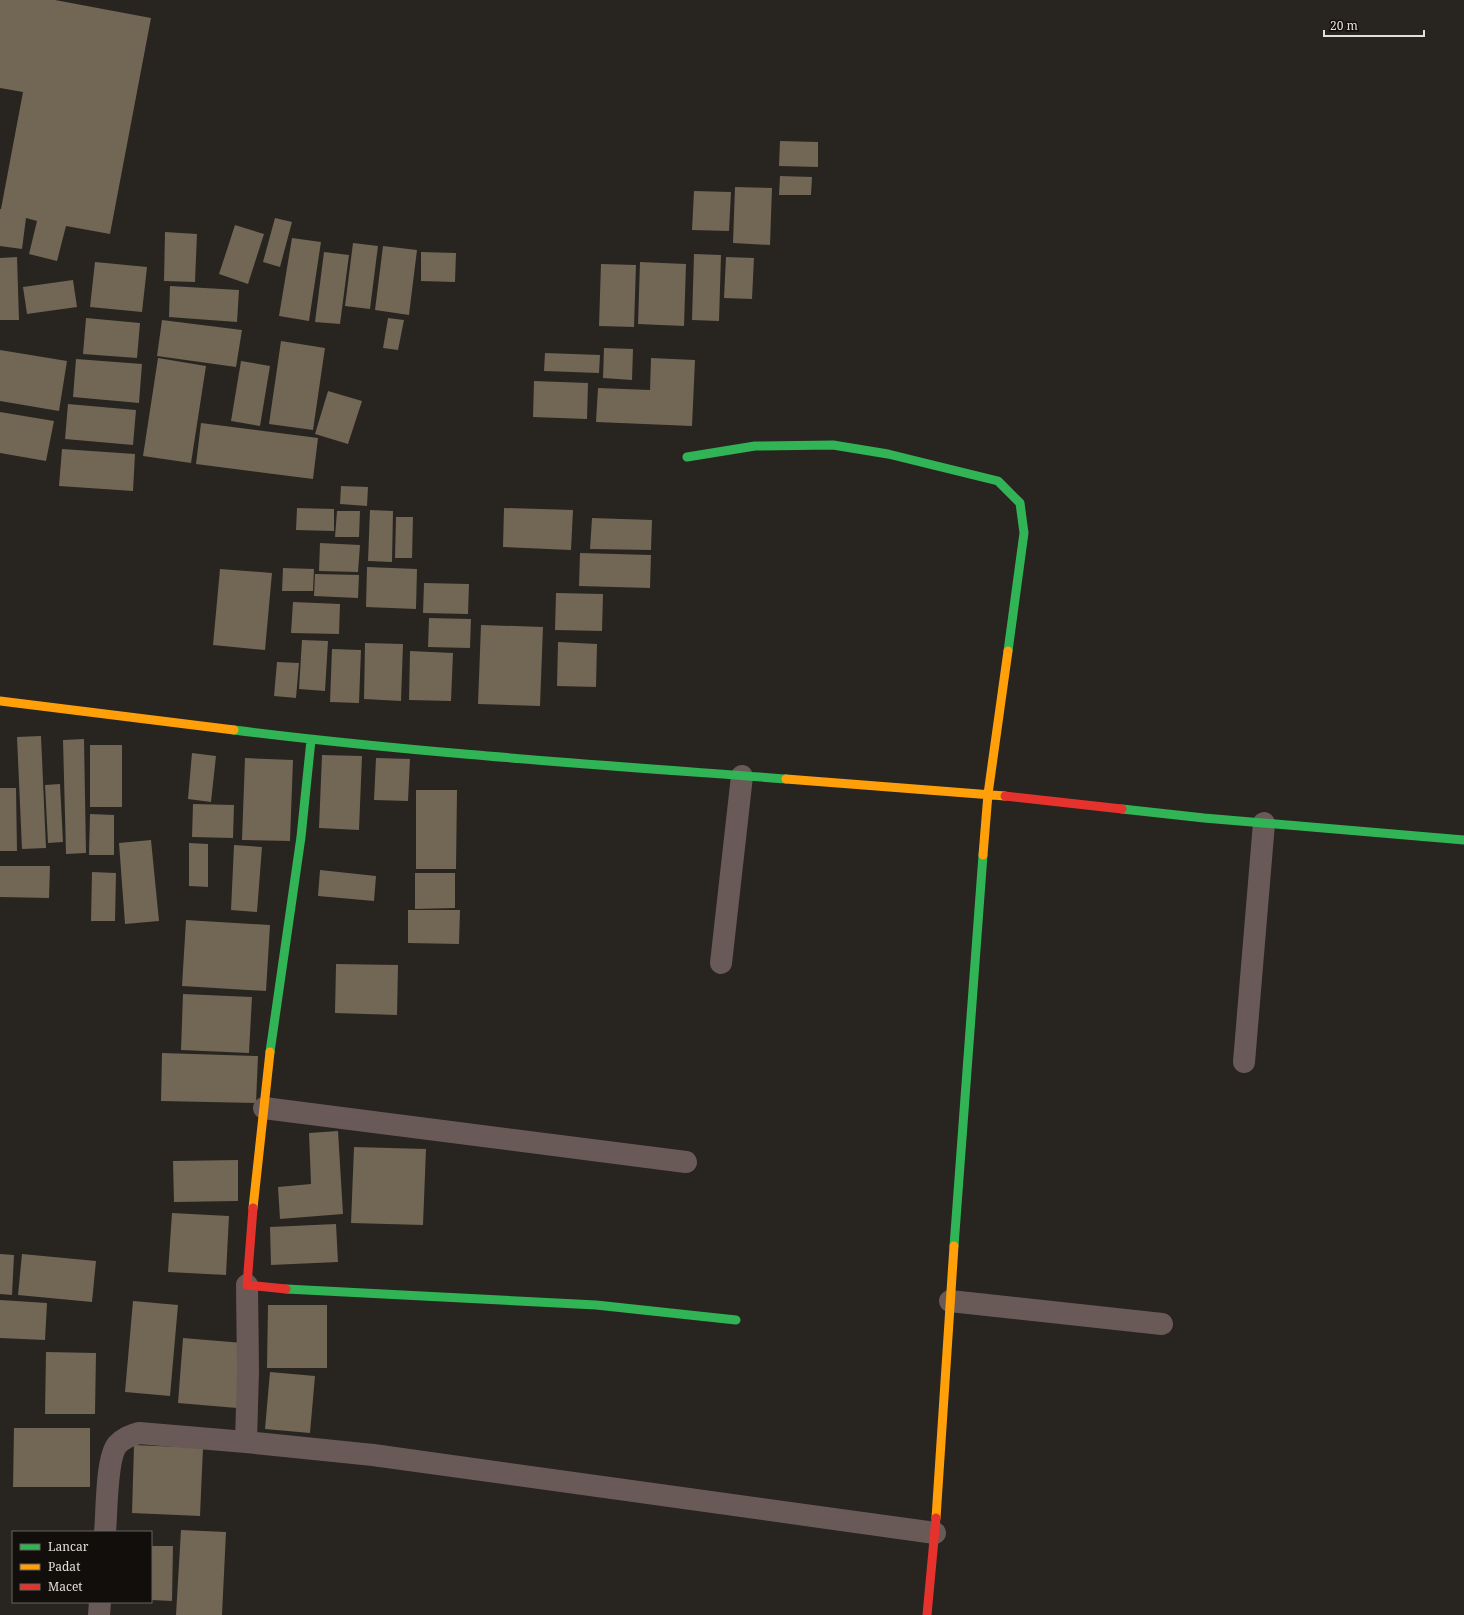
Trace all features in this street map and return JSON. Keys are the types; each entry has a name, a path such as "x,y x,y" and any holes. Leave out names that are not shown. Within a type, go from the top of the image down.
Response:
{"street":[{"path":"687,457 755,446 833,445 888,454 998,481 1020,503 1024,533 988,794 950,1301 935,1533 927,1615"},
{"path":"0,701 311,740 572,763 988,794 1204,818 1464,840"},
{"path":"246,1442 248,1371 247,1285 264,1108 277,997 307,793 311,740"},
{"path":"721,963 742,776"},
{"path":"1244,1062 1264,823"},
{"path":"264,1108 686,1162"},
{"path":"247,1285 273,1288 596,1305 736,1320"},
{"path":"950,1301 1162,1324"},
{"path":"105,1531 110,1461 116,1446 126,1437 139,1433 374,1455 935,1533"},
{"path":"99,1615 100,1603"}],"building":[{"path":"0,0 55,0 151,18 110,234 66,226 57,261 29,254 37,221 26,218 22,249 0,246 0,209 23,92 0,88"},
{"path":"780,141 818,142 818,167 779,166"},
{"path":"780,176 812,177 811,195 779,195"},
{"path":"735,187 772,188 770,245 733,243"},
{"path":"694,191 731,192 729,231 692,230"},
{"path":"275,218 292,222 280,267 263,262"},
{"path":"235,225 264,234 248,284 219,274"},
{"path":"165,232 197,234 195,282 164,281"},
{"path":"292,238 321,242 309,321 279,316"},
{"path":"353,243 378,246 370,309 345,306"},
{"path":"383,246 417,250 409,315 375,310"},
{"path":"324,252 349,255 340,324 315,322"},
{"path":"421,252 456,253 455,282 421,281"},
{"path":"694,254 721,255 719,321 692,320"},
{"path":"17,257 19,320 0,320 0,258"},
{"path":"726,257 754,258 752,299 724,298"},
{"path":"95,262 147,267 142,312 90,307"},
{"path":"640,262 686,264 684,326 638,324"},
{"path":"601,264 636,265 634,327 599,326"},
{"path":"73,280 77,307 27,314 23,287"},
{"path":"170,286 239,290 237,322 169,317"},
{"path":"86,318 140,323 137,358 83,354"},
{"path":"388,318 404,320 398,350 383,348"},
{"path":"162,320 242,330 236,367 157,356"},
{"path":"281,341 325,348 313,430 269,424"},
{"path":"604,348 633,349 632,380 603,378"},
{"path":"0,350 67,361 59,411 0,401"},
{"path":"545,353 600,355 599,373 544,371"},
{"path":"158,358 206,366 191,463 143,456"},
{"path":"651,358 695,360 692,426 596,422 598,388 650,390"},
{"path":"76,359 142,364 139,403 73,397"},
{"path":"241,361 270,366 260,426 231,421"},
{"path":"534,381 588,383 587,419 533,417"},
{"path":"328,391 362,401 348,444 315,434"},
{"path":"68,404 136,410 133,445 65,439"},
{"path":"0,412 54,421 46,461 0,453"},
{"path":"201,423 318,438 313,479 196,464"},
{"path":"62,449 135,454 133,491 59,486"},
{"path":"341,486 368,487 367,506 340,504"},
{"path":"297,508 334,509 334,531 296,530"},
{"path":"504,508 573,510 571,550 503,547"},
{"path":"370,510 393,511 392,562 368,561"},
{"path":"337,511 360,511 359,537 335,537"},
{"path":"396,517 413,517 412,558 395,558"},
{"path":"592,518 652,520 651,550 590,549"},
{"path":"320,543 360,545 358,572 319,571"},
{"path":"580,553 651,555 650,588 579,586"},
{"path":"367,567 417,569 416,609 366,607"},
{"path":"283,568 314,569 313,591 282,591"},
{"path":"220,569 272,573 265,650 213,645"},
{"path":"315,574 359,575 358,598 314,596"},
{"path":"424,583 469,584 468,614 423,613"},
{"path":"556,593 603,594 602,631 555,630"},
{"path":"293,602 340,604 339,634 291,633"},
{"path":"429,618 471,619 470,648 428,647"},
{"path":"481,625 543,627 540,706 478,704"},
{"path":"302,640 328,641 325,691 299,689"},
{"path":"558,642 597,644 596,687 557,686"},
{"path":"365,643 403,644 401,701 364,699"},
{"path":"332,649 361,650 359,703 330,702"},
{"path":"410,651 453,653 451,701 409,700"},
{"path":"277,662 299,663 296,698 274,696"},
{"path":"41,736 46,848 22,849 17,737"},
{"path":"84,739 86,853 66,854 63,740"},
{"path":"90,745 122,745 122,807 90,807"},
{"path":"192,753 216,756 211,802 188,799"},
{"path":"322,755 362,756 359,830 319,828"},
{"path":"245,758 293,760 290,841 242,840"},
{"path":"376,758 410,759 408,801 374,800"},
{"path":"60,784 63,842 48,843 45,785"},
{"path":"0,788 16,788 17,851 0,851"},
{"path":"416,790 457,790 456,869 416,869"},
{"path":"193,804 234,805 233,838 192,837"},
{"path":"90,814 114,815 114,855 89,855"},
{"path":"151,840 159,921 125,924 119,843"},
{"path":"189,843 208,844 208,887 189,886"},
{"path":"234,845 262,847 257,912 231,910"},
{"path":"0,866 50,866 49,898 0,897"},
{"path":"320,870 376,876 374,901 318,896"},
{"path":"92,872 116,873 115,921 91,921"},
{"path":"415,873 455,873 455,908 415,909"},
{"path":"408,910 460,910 459,944 408,943"},
{"path":"186,920 270,925 266,991 182,986"},
{"path":"336,964 398,965 397,1015 335,1013"},
{"path":"183,994 252,997 249,1053 181,1050"},
{"path":"162,1053 258,1056 256,1103 161,1101"},
{"path":"338,1131 343,1214 280,1219 278,1187 311,1184 309,1133"},
{"path":"354,1147 426,1149 423,1225 351,1223"},
{"path":"238,1160 238,1201 174,1202 173,1161"},
{"path":"172,1213 229,1216 226,1275 168,1272"},
{"path":"336,1224 338,1262 271,1265 270,1227"},
{"path":"0,1254 14,1255 12,1295 0,1294"},
{"path":"22,1254 96,1261 92,1302 18,1295"},
{"path":"0,1300 47,1303 45,1340 0,1338"},
{"path":"133,1301 178,1305 170,1396 125,1392"},
{"path":"268,1305 327,1305 327,1368 267,1368"},
{"path":"183,1338 243,1343 237,1408 178,1403"},
{"path":"46,1352 96,1353 95,1414 45,1414"},
{"path":"270,1372 315,1376 310,1433 265,1429"},
{"path":"14,1428 90,1428 90,1487 13,1487"},
{"path":"134,1445 203,1448 200,1516 132,1513"},
{"path":"181,1530 226,1532 222,1615 176,1615"},
{"path":"152,1546 173,1546 172,1601 152,1600"}],"traffic: fast":[{"path":"687,457 755,446 833,445 888,454 998,481 1020,503 1024,533 1008,651"},
{"path":"234,730 441,752 786,779"},
{"path":"270,1052 301,837 311,740"},
{"path":"1122,809 1204,818 1464,840"},
{"path":"954,1246 983,855"},
{"path":"286,1289 596,1305 736,1320"}],"traffic: slow":[{"path":"983,855 988,794 1008,651"},
{"path":"0,701 234,730"},
{"path":"786,779 1005,796"},
{"path":"253,1208 270,1052"},
{"path":"936,1518 954,1246"}],"traffic: jam":[{"path":"1005,796 1122,809"},
{"path":"253,1208 247,1285 286,1289"},
{"path":"927,1615 936,1518"}]}
